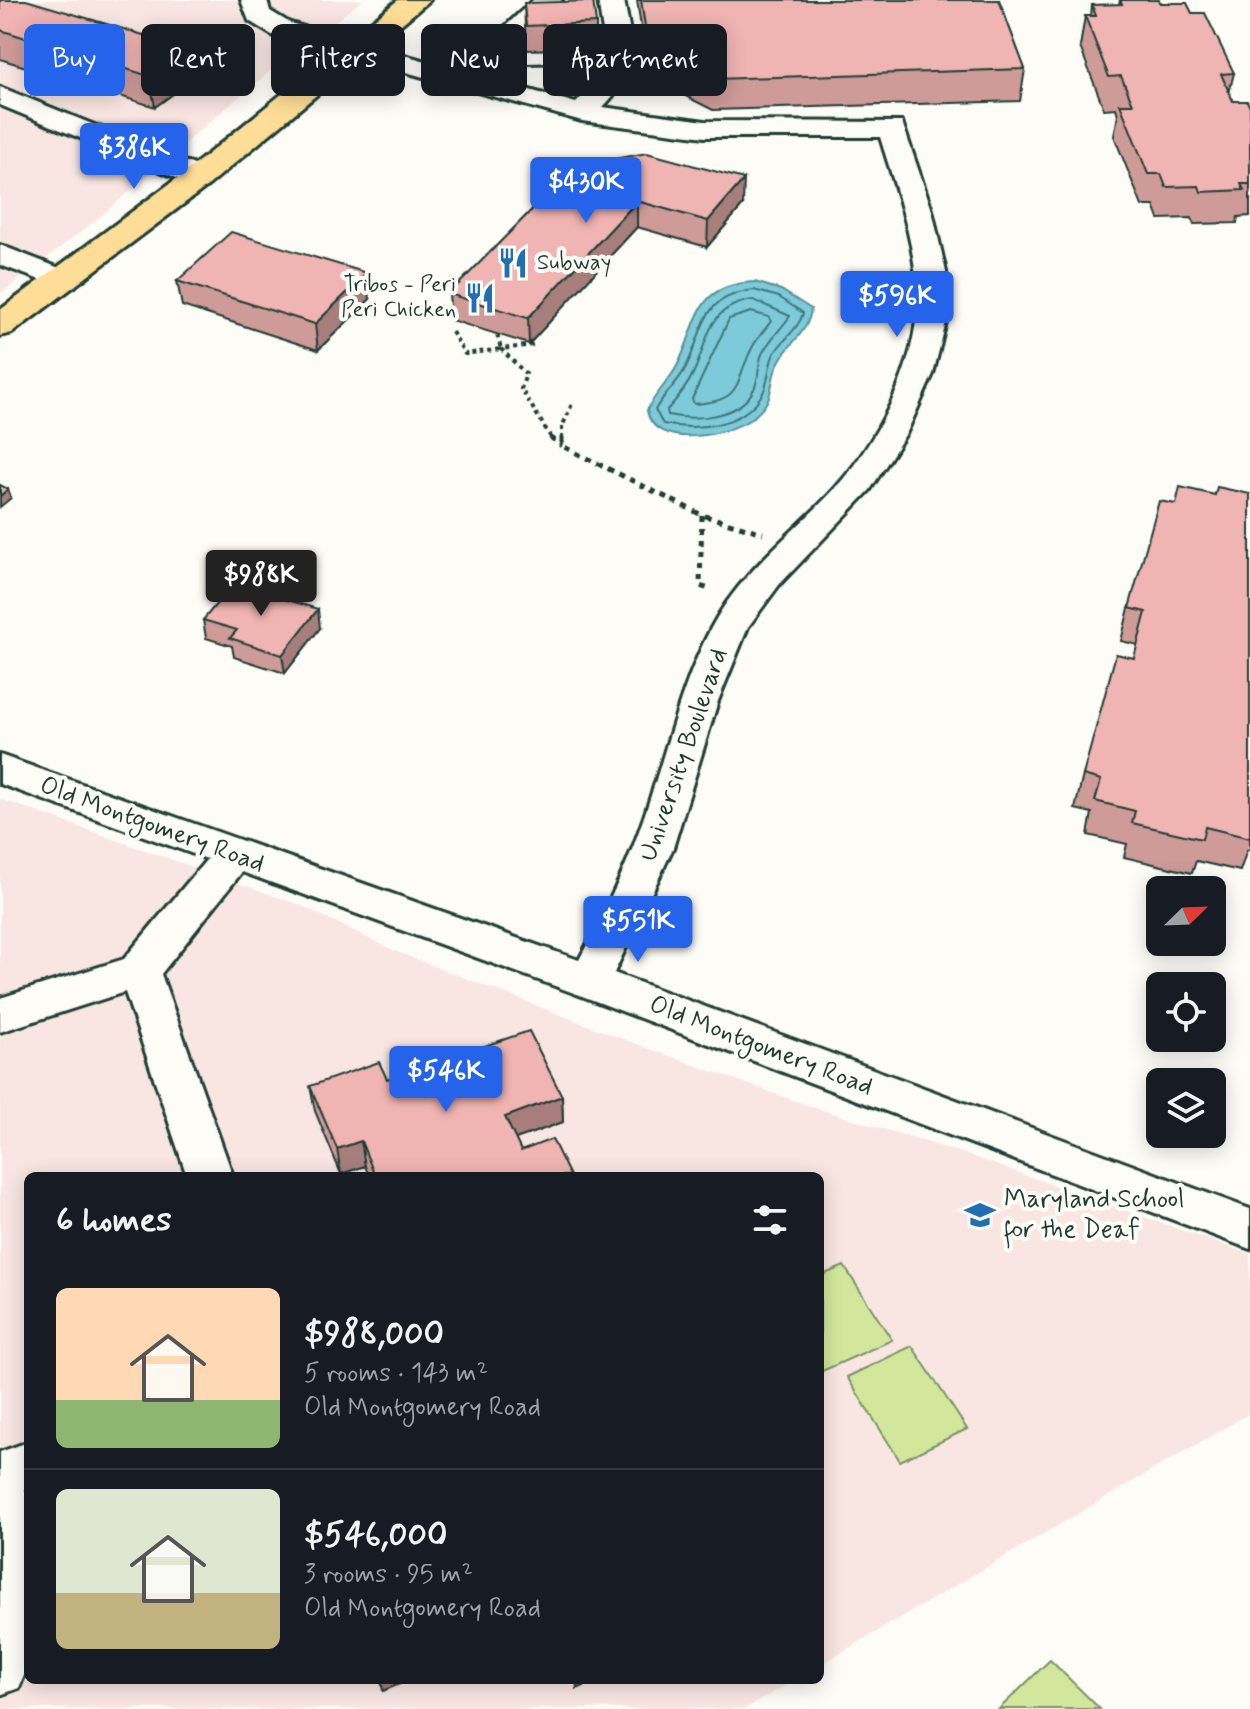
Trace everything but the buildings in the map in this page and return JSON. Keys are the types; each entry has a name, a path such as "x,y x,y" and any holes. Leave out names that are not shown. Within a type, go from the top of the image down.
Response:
{"main road":[{"path":"386,24 416,0"},
{"path":"0,326 199,177 297,96"}],"street":[{"name":"University Boulevard","path":"254,0 258,15 271,24"},
{"path":"543,54 527,55 509,49 508,36 549,0"},
{"path":"611,0 615,24"},
{"name":"University Boulevard","path":"405,64 582,113 705,129 892,128 928,254 933,296 925,342 902,407 875,459 845,498 799,543 731,624 703,686 638,887 589,981"},
{"path":"0,95 199,177"},
{"path":"582,113 600,96"},
{"path":"0,254 64,280"},
{"name":"Old Montgomery Road","path":"0,769 589,981 1250,1229"},
{"path":"0,1015 139,971 234,854"},
{"path":"139,971 209,1172"},
{"path":"0,1475 24,1466"},
{"path":"0,1491 19,1577 9,1652 0,1669"}],"path":[{"path":"452,332 465,354 533,345"},
{"path":"497,334 501,349 526,374 521,389 550,438 702,515 799,543"},
{"path":"562,446 562,427 572,404"},
{"path":"702,515 700,586 748,603"}],"shaded area":[{"path":"0,0 363,0 332,24 271,24 271,71 255,83 255,24 141,24 141,96 240,96 95,221 0,294"},
{"name":"Maryland School for the Deaf","path":"0,799 300,905 397,952 647,1048 809,1106 965,1154 1250,1254 1250,1413 824,1663 824,1172 24,1172 24,1684 788,1684 745,1709 0,1709"}],"green space":[{"path":"844,1266 892,1340 824,1370 824,1274"},
{"path":"912,1346 967,1429 900,1461 847,1377"},
{"path":"1050,1660 1100,1709 999,1709"}],"water":[{"path":"755,282 781,290 811,309 803,330 776,368 766,404 752,418 726,430 693,436 663,431 652,423 647,410 678,364 702,307 720,290"}],"place":[{"name":"Subway","path":"513,263"},
{"name":"Tribos - Peri Peri Chicken","path":"480,298"},
{"name":"Maryland School for the Deaf","path":"980,1215"}]}
